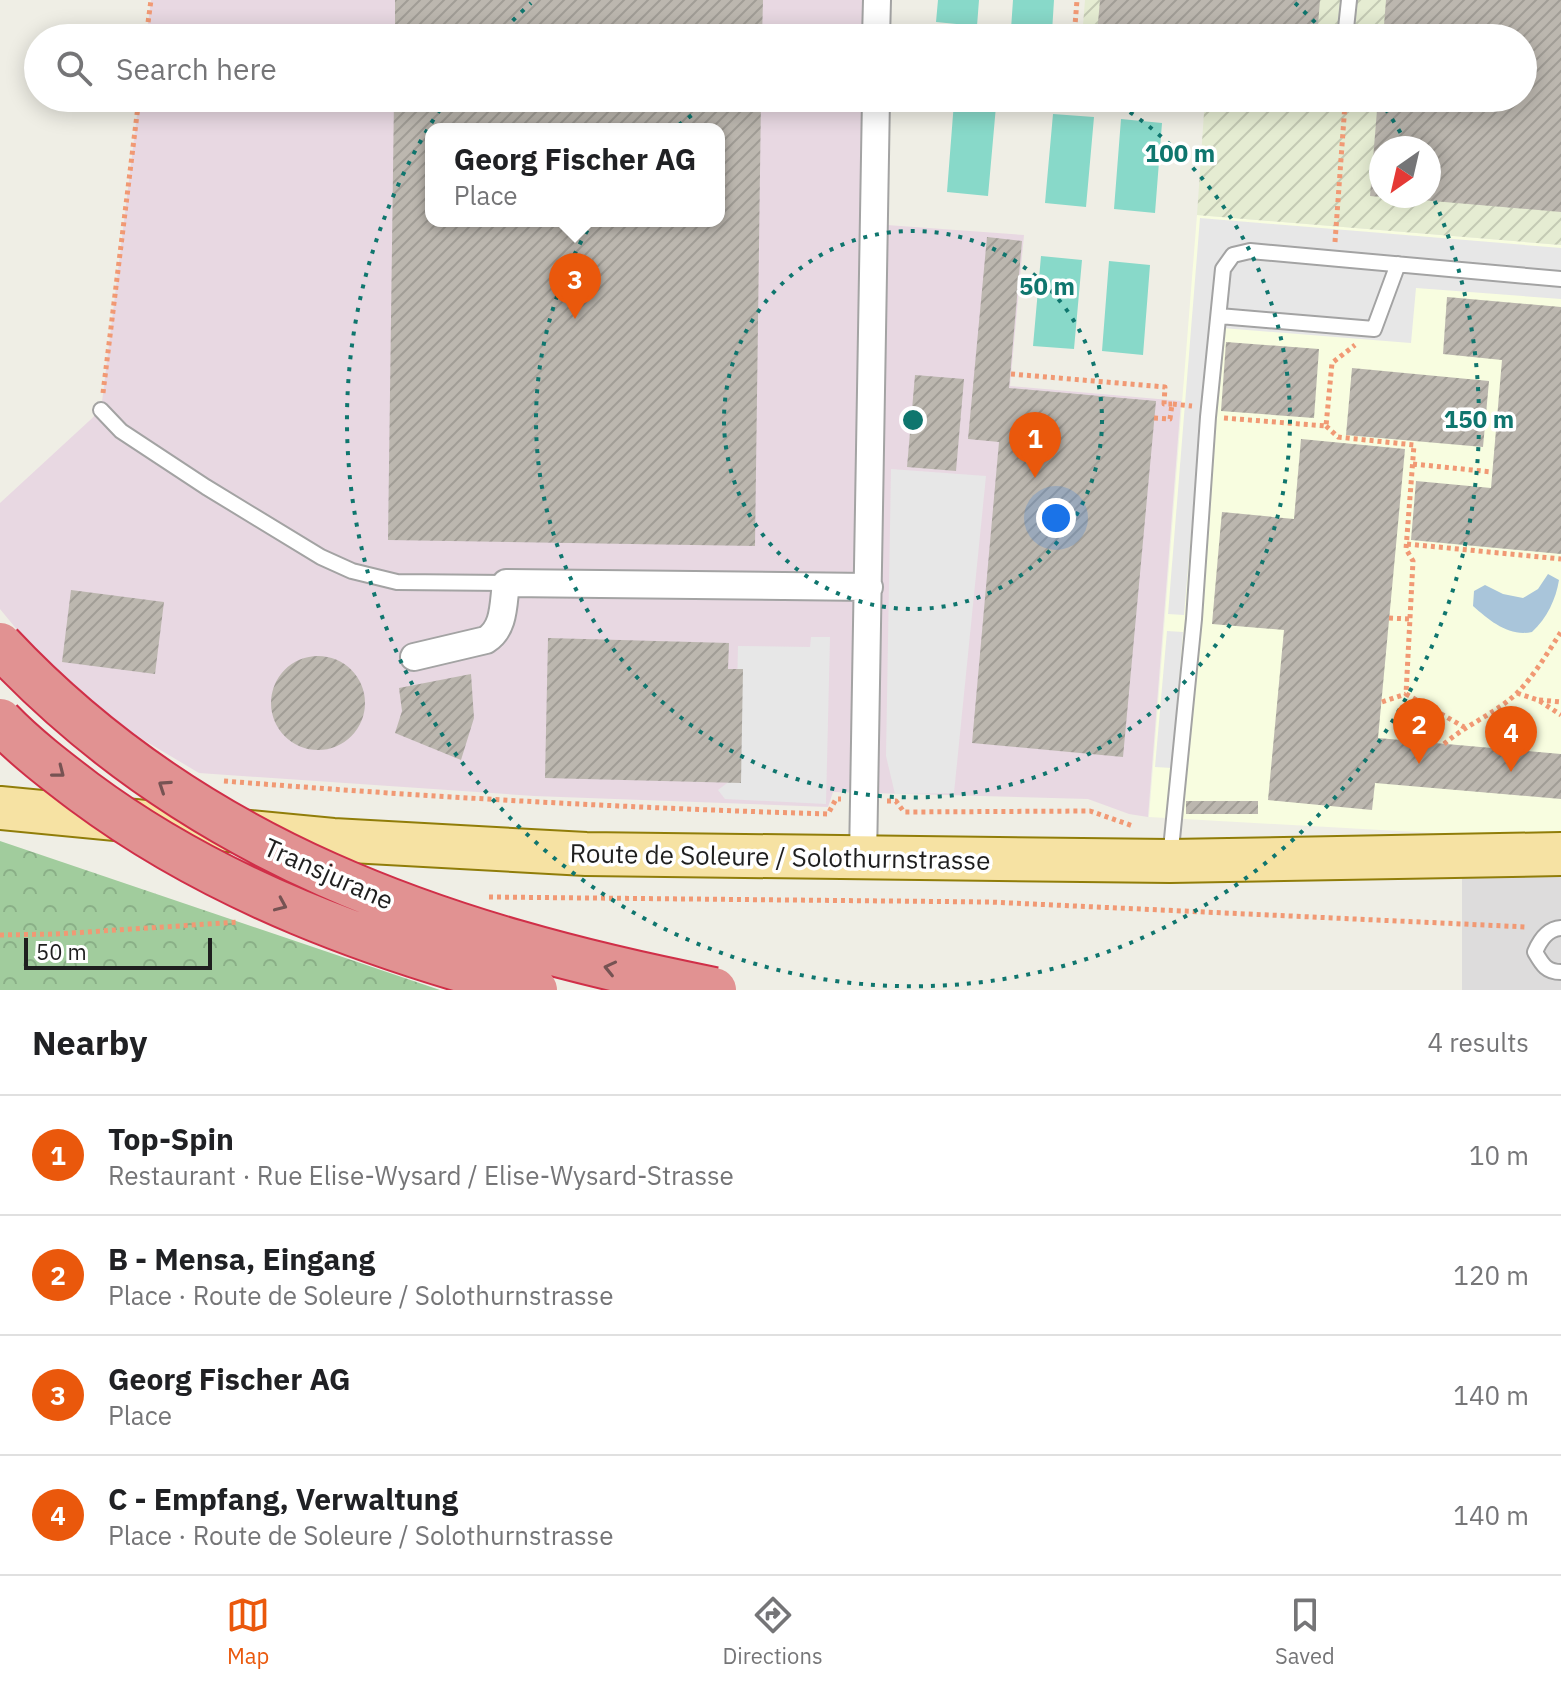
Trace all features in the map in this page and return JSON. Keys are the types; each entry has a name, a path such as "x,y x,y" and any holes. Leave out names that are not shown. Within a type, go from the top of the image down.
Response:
{"highway":[{"name":"Transjurane","path":"0,645 85,728 138,768 202,810 285,855 365,891 494,937 604,967 714,990"},
{"name":"Transjurane","path":"0,721 54,769 113,813 228,880 352,934 535,990"}],"main road":[{"name":"Route de Soleure / Solothurnstrasse","path":"0,808 333,840 554,853 863,859 1171,846 1561,854"}],"street":[{"path":"876,24 877,0"},
{"path":"863,859 876,112"},
{"path":"414,657 486,640 497,633 506,583 869,587"}],"lane":[{"path":"1346,24 1349,0"},
{"path":"1171,846 1194,619 1208,412 1223,269 1233,255 1250,251 1561,279"},
{"path":"1219,316 1374,329 1398,264"},
{"path":"101,410 121,431 194,479 321,557 352,571 397,582 506,583"},
{"path":"1559,928 1541,938 1535,952 1543,966 1553,972 1561,972"}],"path":[{"path":"148,24 151,0"},
{"path":"1075,24 1077,0"},
{"path":"101,410 137,112"},
{"path":"1333,259 1344,112"},
{"path":"1326,426 1332,363 1374,329"},
{"path":"1011,374 1165,387 1164,404 1326,426 1338,437 1414,443 1406,544 1413,561 1406,694"},
{"path":"1154,418 1170,419 1172,404"},
{"path":"1413,464 1492,472"},
{"path":"1406,544 1561,559"},
{"path":"1389,618 1410,619"},
{"path":"1444,744 1464,727 1489,715 1517,693 1561,632"},
{"path":"1517,693 1538,700 1561,702"},
{"path":"1382,702 1406,694 1464,727"},
{"path":"1538,700 1561,715"},
{"path":"223,781 528,803 695,810 828,814 836,799 896,801 904,812 1090,811 1140,829 1171,846"},
{"path":"485,897 989,902 1559,928"},
{"path":"0,935 247,921"}],"shaded area":[{"path":"151,0 876,0 876,24 148,24"},
{"path":"938,0 979,0 977,24 936,22"},
{"path":"1013,0 1054,0 1052,24 1011,24"},
{"path":"1085,0 1561,0 1561,245 1197,215 1204,112 1537,112 1537,24 1083,24"},
{"path":"137,112 875,112 873,224 1024,235 1010,386 1181,401 1148,817 1129,814 1088,799 833,792 828,807 534,796 199,773 73,698 0,609 0,503 101,410"},
{"path":"953,112 995,112 988,196 947,192"},
{"path":"1053,114 1094,117 1086,207 1045,203"},
{"path":"1121,119 1162,123 1155,213 1114,209"},
{"path":"1197,215 1561,245 1561,835 1470,835 1149,817"},
{"path":"1200,218 1561,248 1561,299 1416,288 1411,343 1209,327 1184,615 1168,614"},
{"path":"1041,256 1082,260 1074,349 1033,346"},
{"path":"1109,261 1150,265 1143,355 1102,351"},
{"path":"891,469 986,476 954,793 895,794 886,756"},
{"path":"1548,574 1559,580 1558,587 1546,614 1532,632 1508,630 1473,606 1474,591 1485,585 1503,594 1523,598 1538,589"},
{"path":"1167,631 1183,632 1172,768 1155,767"},
{"path":"811,637 830,637 826,804 725,799 718,790 735,777 738,646 810,647"},
{"path":"1561,865 1561,990 1462,990 1462,876"}],"green space":[{"path":"0,841 440,990 0,990"}],"building":[{"path":"395,0 763,0 762,24 395,24"},
{"path":"1100,0 1320,0 1318,24 1098,24"},
{"path":"1386,0 1561,0 1561,212 1441,202 1441,136 1375,136 1377,112 1537,112 1537,24 1384,24"},
{"path":"394,112 761,112 755,546 388,540"},
{"path":"987,237 1022,241 1009,388 1156,401 1123,757 972,743 999,442 968,439"},
{"path":"1447,297 1561,307 1561,554 1411,540 1416,481 1491,488 1502,360 1443,354"},
{"path":"1226,342 1319,349 1314,418 1221,411"},
{"path":"1352,368 1489,381 1483,447 1346,435"},
{"path":"915,375 964,379 956,471 907,467"},
{"path":"1301,439 1405,449 1378,738 1561,754 1561,799 1375,783 1372,810 1268,800 1284,630 1212,624 1220,533 1222,512 1294,519"},
{"path":"71,590 164,602 155,674 62,662"},
{"path":"548,638 729,643 728,669 743,669 741,783 545,778"},
{"path":"318,656 336,660 351,670 361,685 365,703 361,721 351,736 336,746 318,750 300,746 285,736 275,721 271,703 275,685 285,670 300,660"},
{"path":"471,674 474,718 461,760 395,733 402,711 399,688"},
{"path":"1186,801 1258,801 1258,814 1186,814"}],"place":[{"name":"Georg Fischer AG","path":"575,319"},
{"name":"Top-Spin","path":"1035,478"},
{"name":"B - Mensa, Eingang","path":"1419,764"},
{"name":"C - Empfang, Verwaltung","path":"1511,772"}]}
